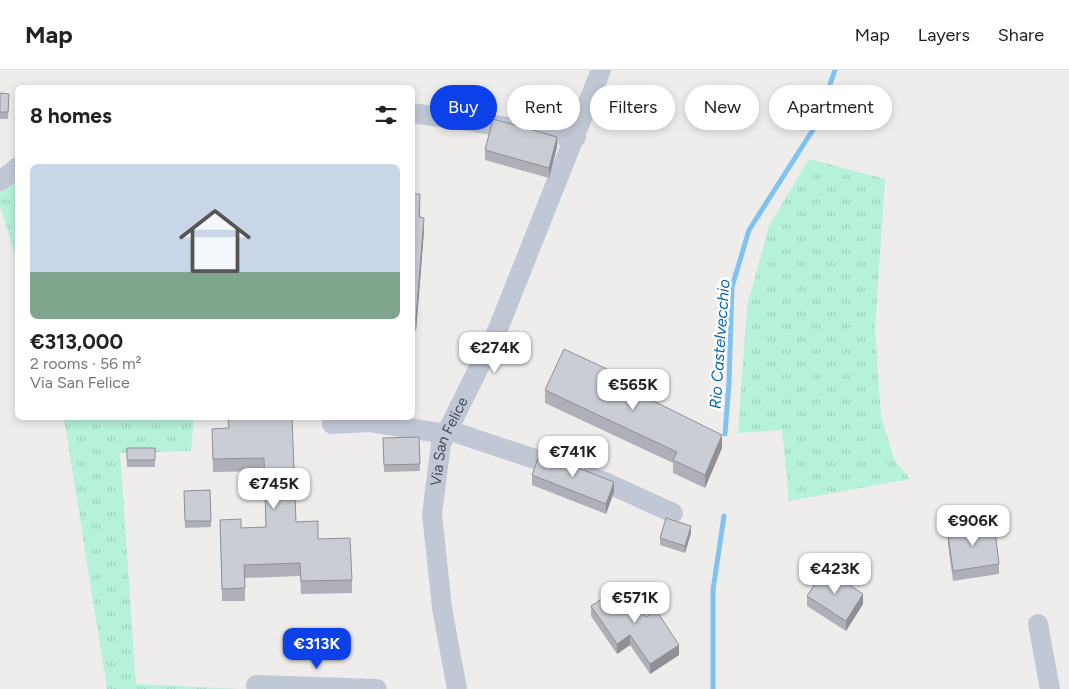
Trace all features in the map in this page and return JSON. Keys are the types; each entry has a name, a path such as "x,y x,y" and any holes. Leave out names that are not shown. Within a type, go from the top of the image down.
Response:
{"street":[{"name":"Via San Felice","path":"457,689 442,608 432,514 441,444 498,329 576,137 601,70"},
{"path":"415,113 576,137"},
{"path":"0,181 15,169"},
{"path":"332,424 370,422 447,432 605,482 673,513"},
{"path":"1038,624 1050,689"},
{"path":"256,685 377,689"}],"green space":[{"path":"809,159 885,179 875,330 881,416 894,459 910,479 789,501 782,430 738,433 747,307 769,226"},
{"path":"15,178 15,255 0,206 0,189"},
{"path":"64,420 194,420 191,451 120,453 136,684 240,689 107,689"}],"building":[{"path":"0,93 9,94 8,112 0,112"},
{"path":"497,120 507,123 507,130 532,130 557,137 549,168 485,150 490,130 497,130"},
{"path":"415,194 420,194 419,217 424,218 416,318"},
{"path":"564,349 607,369 603,376 722,435 705,475 673,460 677,452 545,390"},
{"path":"228,420 292,420 296,522 318,521 318,539 350,538 352,580 301,581 300,563 244,565 245,588 222,589 220,520 241,519 241,528 266,527 264,458 213,459 212,429 229,428"},
{"path":"419,437 420,464 384,465 383,438"},
{"path":"127,448 155,448 155,460 127,460"},
{"path":"540,453 614,482 606,504 532,475"},
{"path":"210,490 211,521 185,521 184,491"},
{"path":"666,518 691,526 685,546 660,538"},
{"path":"982,520 984,532 995,531 999,564 953,571 948,535 964,533 963,522"},
{"path":"825,569 863,594 846,621 807,596"},
{"path":"624,584 646,617 656,610 679,645 650,664 630,635 617,644 591,606"}],"waterway":[{"name":"Rio Castelvecchio","path":"725,434 729,383 732,287 749,230 816,125 835,70"},
{"name":"Rio Castelvecchio","path":"713,689 713,590 724,516"}]}
